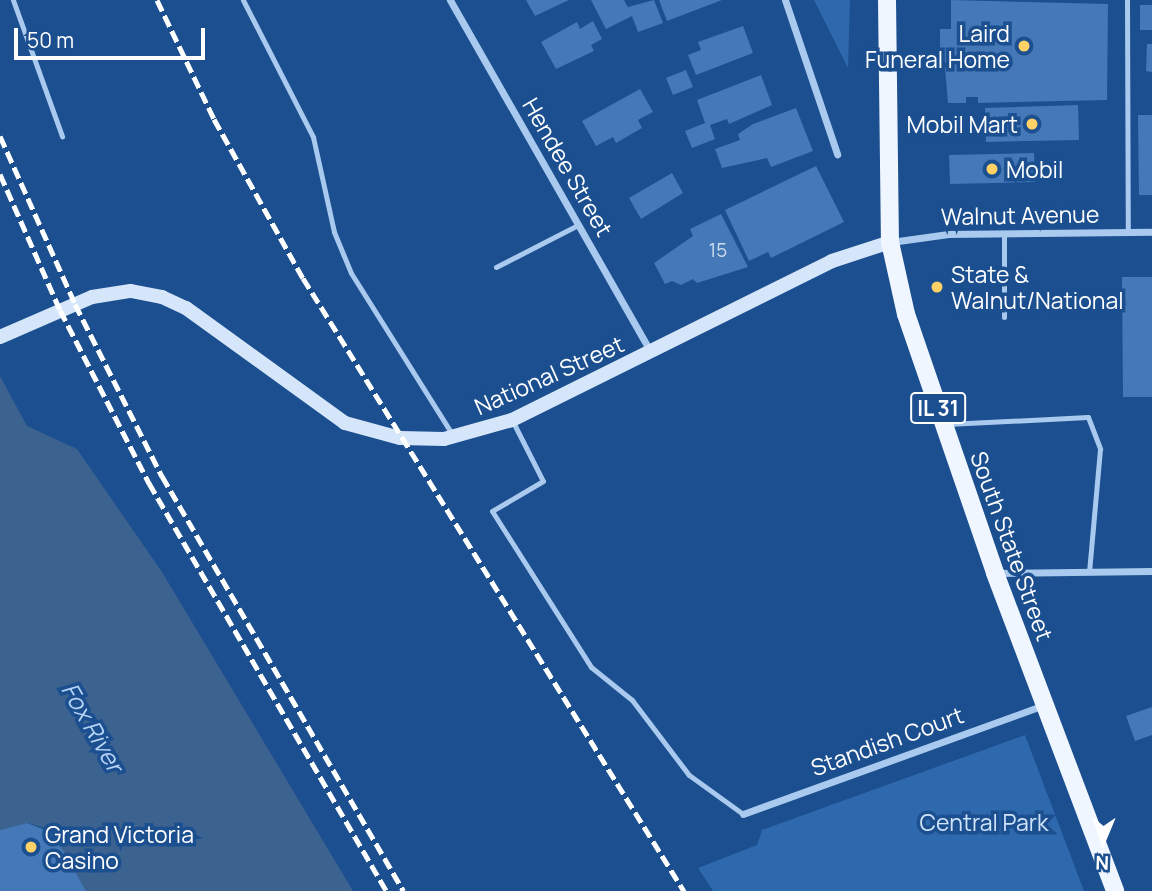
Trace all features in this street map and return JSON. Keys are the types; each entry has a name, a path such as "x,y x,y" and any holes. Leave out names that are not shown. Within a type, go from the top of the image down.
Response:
{"main road":[{"name":"South State Street","path":"887,0 890,242 906,314 995,573 1115,891"}],"street":[{"name":"Hendee Street","path":"450,0 652,354"},
{"path":"785,0 837,154"},
{"name":"Walnut Avenue","path":"890,242 1004,233 1152,232"},
{"name":"National Street","path":"0,337 92,297 131,291 162,297 187,308 345,423 400,438 454,437 512,420 652,354 832,261 890,242"},
{"path":"995,573 1152,571"},
{"name":"Standish Court","path":"743,814 1044,705"}],"lane":[{"path":"13,0 62,136"},
{"path":"243,0 313,137 334,232 351,273 454,437"},
{"path":"1127,0 1128,232"},
{"path":"496,267 578,225"},
{"path":"1004,233 1004,317"},
{"path":"944,424 1088,417 1100,449 1089,572"},
{"path":"512,420 543,481 492,511 591,667 632,700 689,775 743,814"}],"green space":[{"path":"814,0 850,0 848,68"},
{"name":"Central Park","path":"1025,735 1084,891 713,891 698,868 757,845 762,830"}],"water":[{"name":"Fox River","path":"0,376 27,426 77,449 162,572 353,891 86,891 49,829 27,823 0,830"}],"building":[{"path":"526,0 569,0 535,16"},
{"path":"591,0 624,0 631,13 628,7 654,0 663,23 638,32 632,16 606,29"},
{"path":"659,0 722,0 667,21"},
{"name":"Laird Funeral Home","path":"951,0 1108,4 1107,100 978,103 978,97 966,97 966,103 948,103 945,68 949,63 940,63 940,29 951,29"},
{"path":"1140,5 1152,5 1152,30 1140,30"},
{"path":"593,21 602,39 591,45 594,51 556,69 541,42 577,22 580,29"},
{"path":"743,26 753,53 696,75 688,55 701,50 698,42"},
{"path":"1147,44 1152,44 1152,72 1146,71"},
{"path":"686,70 693,87 673,95 666,78"},
{"path":"761,75 772,105 729,124 727,119 710,125 715,139 692,148 685,131 705,123 697,100"},
{"path":"640,89 653,112 638,120 642,128 616,143 613,137 596,146 582,121"},
{"name":"Mobil Mart","path":"1078,105 1079,140 986,142 985,108"},
{"path":"796,108 813,151 771,167 767,158 722,168 715,149 740,140 738,134 753,124"},
{"path":"1138,115 1152,115 1152,195 1139,195"},
{"name":"Mobil","path":"1034,153 1035,182 950,184 949,155"},
{"path":"816,166 844,222 771,258 768,252 749,261 725,210"},
{"path":"672,173 683,193 641,219 629,198"},
{"path":"721,214 748,267 697,283 693,279 681,285 672,281 665,284 654,263 693,236 690,229"},
{"path":"1122,277 1152,277 1152,397 1123,397"},
{"path":"1152,707 1152,735 1135,741 1126,716"},
{"name":"Grand Victoria Casino","path":"27,823 53,833 86,891 0,891 0,830"}],"railway":[{"path":"157,0 214,119 303,278 684,891"},
{"path":"0,136 75,304 162,476 404,891"},
{"path":"0,174 60,310 149,483 386,891"}],"place":[{"name":"Laird Funeral Home","path":"1024,46"},
{"name":"Mobil Mart","path":"1032,124"},
{"name":"Mobil","path":"992,169"},
{"name":"State & Walnut/National","path":"937,287"},
{"name":"Grand Victoria Casino","path":"31,847"}]}
